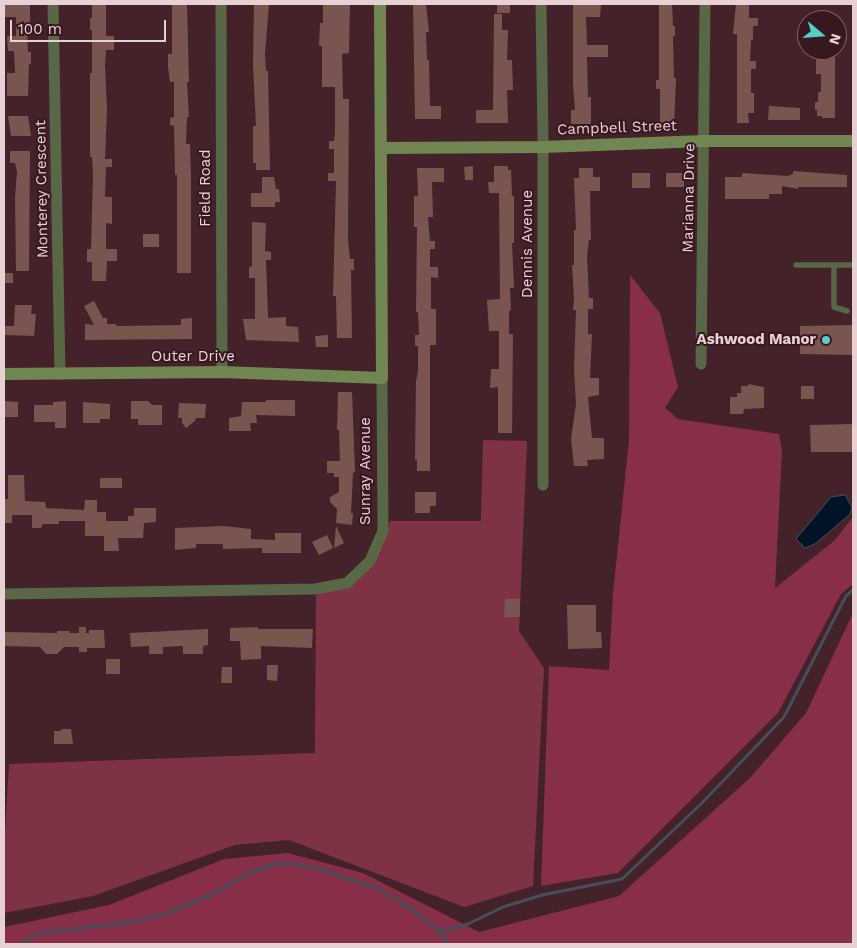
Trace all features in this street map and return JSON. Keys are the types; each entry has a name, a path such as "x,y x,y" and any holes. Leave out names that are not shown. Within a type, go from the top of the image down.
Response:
{"street":[{"name":"Monterey Crescent","path":"53,4 60,374"},
{"name":"Field Road","path":"221,4 222,372"},
{"name":"Sunray Avenue","path":"4,594 315,589 347,583 370,562 383,531 380,4"},
{"name":"Dennis Avenue","path":"541,4 543,485"},
{"name":"Marianna Drive","path":"701,364 706,4"},
{"name":"Campbell Street","path":"381,148 543,146 704,141 853,142"},
{"name":"Outer Drive","path":"4,374 222,372 382,378"}],"lane":[{"path":"796,265 853,265"},
{"path":"834,265 834,307 841,311 847,311"}],"shaded area":[{"path":"630,275 660,313 678,387 665,408 678,419 779,434 782,451 775,588 834,541 853,517 853,584 841,594 778,713 618,873 541,886 549,666 609,670 613,593 629,440"},
{"path":"483,440 527,441 519,631 544,668 533,886 464,907 289,840 235,845 93,896 4,913 4,850 9,764 315,753 316,595 351,581 383,545 390,521 481,521"},
{"path":"853,613 853,944 4,944 4,927 109,905 224,859 288,853 363,873 479,932 619,896 750,778 806,713"}],"water":[{"path":"845,495 852,507 850,514 815,544 805,548 796,539 831,497"}],"building":[{"path":"4,4 30,4 30,30 27,30 28,52 31,52 28,96 7,96 7,73 15,73 14,51 8,51 7,36 16,36 16,17 4,17"},
{"path":"92,4 106,4 106,36 114,36 114,50 106,50 105,65 107,110 105,159 112,159 112,167 106,167 105,197 112,197 112,224 106,223 106,249 117,249 117,261 107,261 106,281 92,281 92,262 87,262 87,249 91,249 93,176 92,157 90,157 92,30 90,30 90,18 92,18"},
{"path":"172,4 187,4 189,117 187,117 186,144 190,144 191,273 177,273 177,175 175,175 174,126 170,125 170,118 174,117 174,82 170,82 168,67 168,54 172,54"},
{"path":"254,4 269,4 265,54 266,71 268,71 270,170 256,170 256,163 253,163 253,126 256,126 253,65"},
{"path":"323,4 350,4 349,53 342,54 343,99 349,99 348,240 350,259 354,259 354,270 351,270 352,338 337,338 336,296 333,296 336,181 328,181 328,173 334,173 334,149 329,149 329,141 334,141 335,132 335,87 322,87 322,46 319,46 320,23 323,23"},
{"path":"413,4 426,4 429,32 426,32 430,106 441,106 441,119 415,119"},
{"path":"497,4 510,4 510,13 497,13"},
{"path":"573,4 601,5 600,17 586,17 587,45 608,45 608,57 587,57 588,97 591,97 591,124 571,124 571,110 575,110 573,84"},
{"path":"659,4 672,4 673,26 675,26 675,36 673,36 674,78 676,78 674,127 662,127 662,122 660,122 660,89 656,89 656,80 659,80"},
{"path":"736,4 749,4 749,18 758,18 758,26 753,26 753,40 751,40 750,61 756,61 756,69 751,69 751,93 754,93 754,113 748,113 749,123 737,123 737,34 733,34"},
{"path":"494,14 502,14 502,30 508,30 507,60 512,60 513,90 507,90 508,123 476,123 476,110 493,110"},
{"path":"816,60 835,60 835,118 817,116 815,102 818,102 818,92 821,92 821,74 816,74"},
{"path":"769,106 800,108 800,120 768,120"},
{"path":"8,116 28,116 31,136 11,136"},
{"path":"10,151 30,151 29,271 16,271 15,197 17,172 15,163 10,163"},
{"path":"473,166 473,180 465,180 464,167"},
{"path":"494,166 508,166 508,170 511,170 512,196 514,196 514,243 512,243 514,288 510,288 511,310 509,311 509,334 513,334 512,433 498,433 498,387 490,388 491,369 499,369 499,331 489,331 487,300 500,299 499,193 489,193 488,182 494,182"},
{"path":"417,168 444,168 444,182 432,182 433,217 428,217 430,241 435,241 435,249 430,249 430,267 438,267 438,278 431,277 431,309 436,309 436,345 430,345 430,471 417,471 417,460 415,460 418,346 415,346 415,335 419,335 418,312 416,312 417,227 414,227 414,196 418,196"},
{"path":"579,168 593,168 593,177 600,177 600,191 590,191 591,240 589,240 587,256 589,298 593,298 593,309 588,309 588,334 592,334 590,378 599,378 599,395 588,397 592,438 604,438 604,459 587,460 588,466 574,466 571,439 576,404 574,369 576,310 573,310 572,265 574,265 574,230 576,230 574,178 579,178"},
{"path":"793,171 847,175 847,187 798,187 798,189 782,186 782,194 769,194 769,199 725,199 725,177 742,177 742,173 788,176 793,174"},
{"path":"632,173 650,173 650,188 632,188"},
{"path":"666,173 684,173 684,187 666,187"},
{"path":"262,177 274,177 276,189 279,189 280,202 275,202 275,207 251,207 251,193 262,193"},
{"path":"252,222 266,223 265,251 271,252 271,260 266,260 268,318 286,317 286,326 298,327 299,342 246,340 243,319 255,319 255,278 249,278 249,267 252,266"},
{"path":"143,234 159,234 159,247 143,247"},
{"path":"4,273 13,273 13,283 4,283"},
{"path":"94,301 103,318 107,318 107,324 116,324 116,326 181,325 181,319 192,318 192,339 85,340 85,324 94,325 84,306"},
{"path":"15,305 32,305 31,314 36,314 34,336 4,335 4,326 14,326"},
{"name":"Ashwood Manor","path":"853,325 853,355 800,354 800,326"},
{"path":"328,335 328,347 316,347 315,336"},
{"path":"748,384 764,387 764,408 744,409 743,414 730,414 730,397 737,397 737,393 741,393 741,386 748,386"},
{"path":"801,386 814,386 814,399 801,399"},
{"path":"338,392 352,392 355,472 353,473 352,525 336,523 337,509 330,502 330,497 339,492 339,477 334,477 334,473 327,473 327,461 340,461 339,430 337,430"},
{"path":"266,400 295,400 295,416 256,415 257,423 250,423 251,431 229,431 229,418 241,416 242,402 266,402"},
{"path":"4,401 18,402 18,417 4,417"},
{"path":"66,401 66,428 55,428 55,422 34,422 34,405 53,405 53,402"},
{"path":"131,401 148,401 152,405 162,405 162,425 138,425 138,419 131,419"},
{"path":"83,402 110,404 110,419 100,419 100,423 83,423"},
{"path":"179,403 206,404 205,418 196,418 186,428 182,423 182,418 178,418"},
{"path":"853,424 853,452 811,452 810,425"},
{"path":"8,475 24,475 25,501 45,502 46,508 84,510 85,500 97,500 97,512 106,512 106,521 128,521 128,516 134,516 134,508 156,508 156,522 144,523 143,538 118,538 119,551 104,551 104,536 85,536 85,521 59,521 59,524 43,524 41,528 32,528 32,515 12,515 12,523 4,523 4,499 8,499"},
{"path":"100,478 122,478 122,488 100,488"},
{"path":"415,492 436,492 436,506 430,506 430,513 415,513"},
{"path":"223,526 251,529 251,539 275,540 275,533 301,533 301,553 262,553 262,548 223,549 223,544 196,544 196,548 175,550 175,528"},
{"path":"336,526 344,543 334,548"},
{"path":"327,535 333,548 319,555 312,542"},
{"path":"505,599 520,599 520,617 504,617"},
{"path":"567,605 596,605 596,632 601,632 602,648 568,649"},
{"path":"79,627 86,627 86,633 89,633 89,630 104,630 105,648 87,648 87,652 79,652 79,647 64,647 57,654 46,654 40,647 4,646 4,632 57,633 57,631 70,631 70,633 79,633"},
{"path":"258,627 258,629 313,629 312,648 261,646 261,659 241,660 240,641 230,641 230,628"},
{"path":"208,629 208,645 203,646 203,654 183,654 183,646 163,647 163,654 149,654 149,646 131,647 130,633"},
{"path":"106,659 120,659 120,674 106,674"},
{"path":"267,665 278,665 277,681 267,680"},
{"path":"222,667 232,667 232,683 221,683"},
{"path":"61,729 71,729 73,744 54,744 54,731 61,731"}],"waterway":[{"path":"448,944 441,932 468,924 503,907 542,895 622,879 701,804 784,717 846,596 853,590"},
{"path":"20,944 41,933 132,922 165,914 213,894 251,872 275,864 295,864 316,868 380,889 407,906 441,932"}],"place":[{"name":"Ashwood Manor","path":"826,340"}]}
